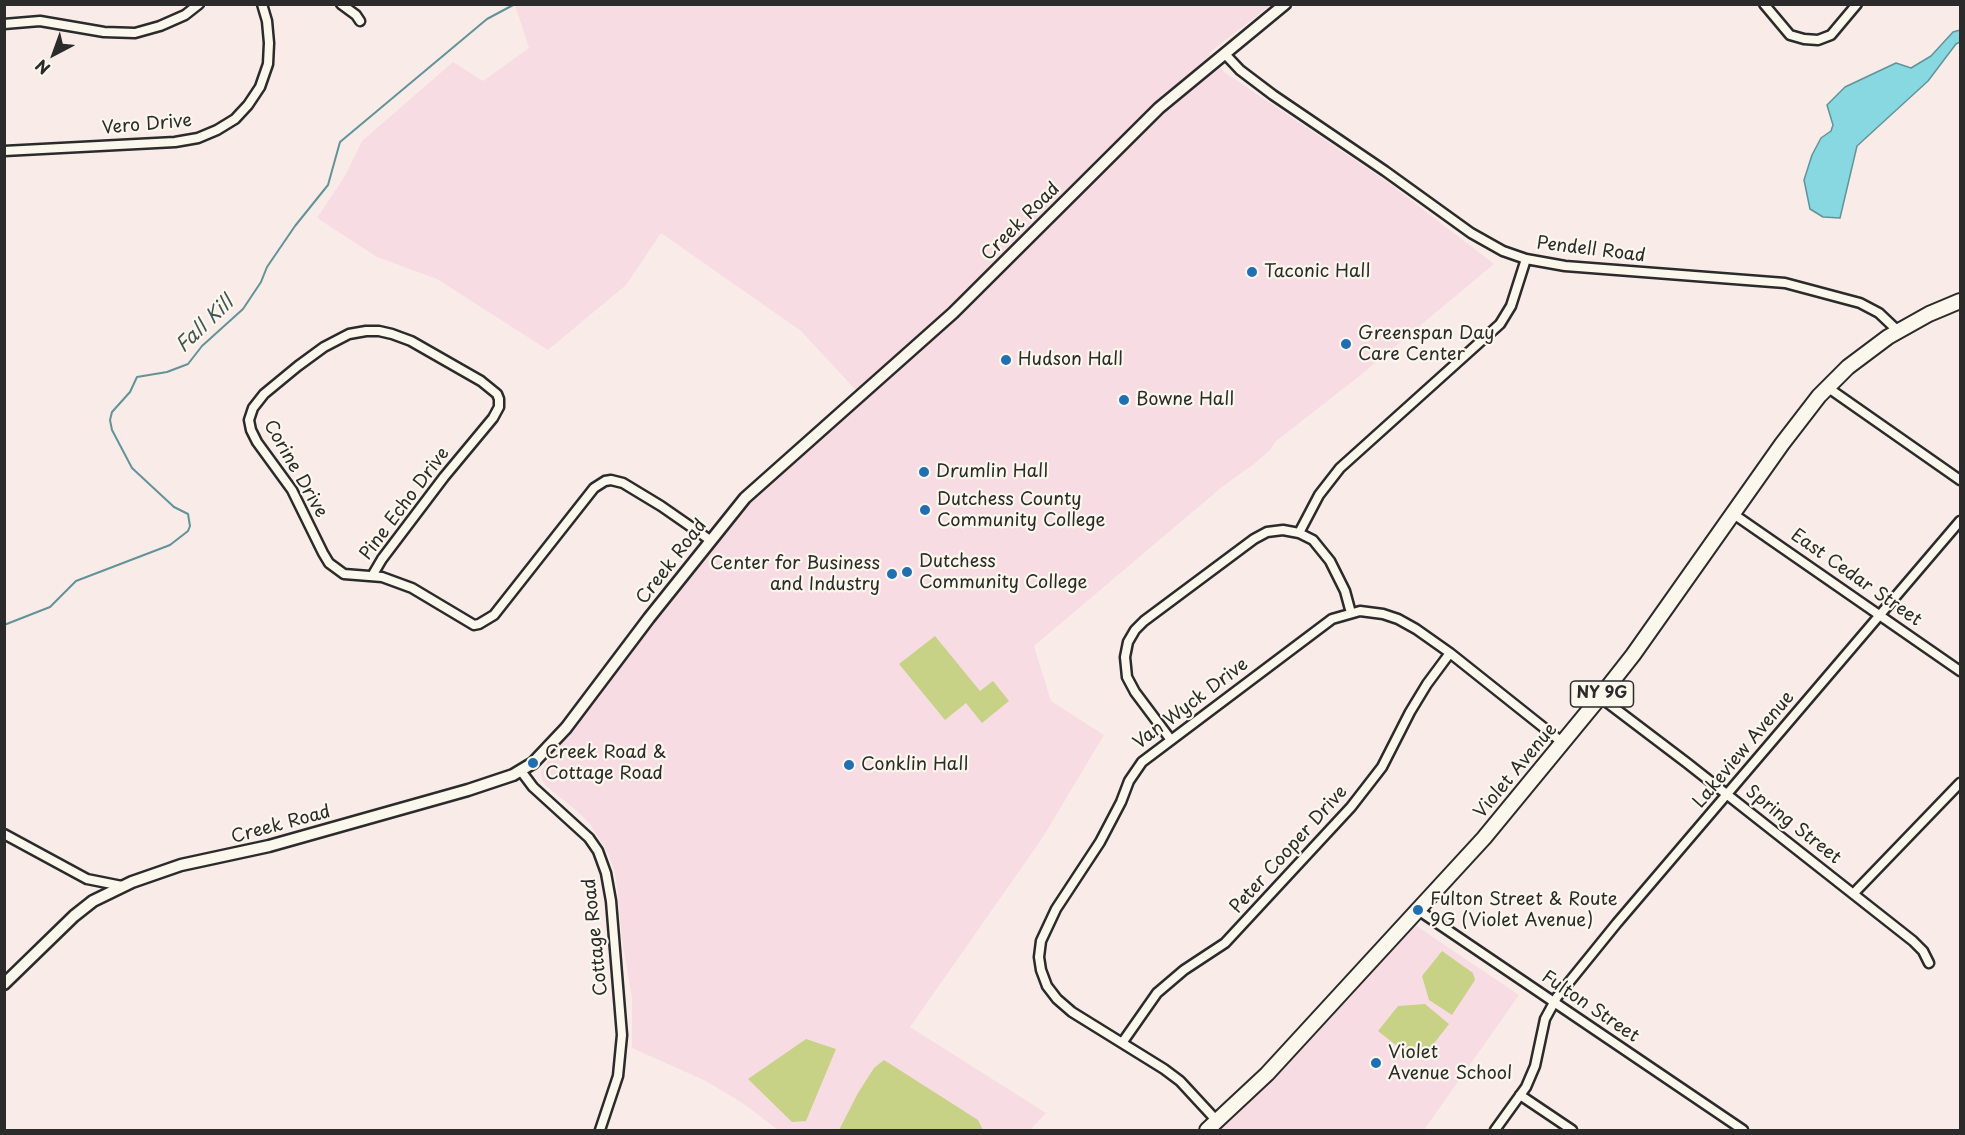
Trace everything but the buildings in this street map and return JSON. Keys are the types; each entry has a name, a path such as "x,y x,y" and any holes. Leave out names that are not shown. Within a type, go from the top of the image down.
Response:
{"main road":[{"name":"Violet Avenue","path":"1212,1126 1267,1074 1484,838 1633,655 1796,424 1827,387 1860,357 1898,331 1929,314 1960,301"}],"street":[{"path":"4,24 40,21 104,32 135,33 160,26 185,15 199,4"},
{"name":"Vero Drive","path":"4,151 175,142 198,138 217,130 235,119 260,87 268,64 269,43 267,21 262,4"},
{"path":"341,4 356,15 360,21"},
{"name":"Creek Road","path":"4,984 74,916 93,901 122,886 181,865 279,844 468,790 520,771 540,758 566,728 710,540 756,487 953,313 1140,126 1285,4"},
{"path":"1764,4 1790,35 1818,40 1831,34 1857,4"},
{"name":"Pendell Road","path":"1225,54 1240,70 1267,90 1493,247 1526,259 1581,268 1785,283 1860,303 1879,312 1898,331"},
{"path":"1299,533 1319,495 1340,468 1500,324 1511,306 1526,259"},
{"name":"Corine Drive","path":"372,576 344,574 330,564 292,490 256,442 249,420 253,408 264,394 324,347 350,334 379,331 393,334 433,353"},
{"name":"Pine Echo Drive","path":"433,353 497,394 499,407 493,418 444,477 382,559 372,576 412,588 474,625 479,624 494,615 594,488 610,480 623,483 710,540"},
{"path":"1827,387 1960,480"},
{"name":"East Cedar Street","path":"1732,513 1960,671"},
{"name":"Lakeview Avenue","path":"1496,1131 1520,1095 1535,1066 1545,1019 1554,1002 1617,923 1960,521"},
{"path":"1171,740 1135,692 1127,677 1125,657 1131,636 1144,621 1261,535 1274,530 1299,533 1313,540 1330,561 1345,591 1352,613"},
{"name":"Van Wyck Drive","path":"1212,1126 1180,1081 1072,1012 1057,999 1047,986 1041,970 1039,957 1041,941 1056,909 1100,842 1135,770 1142,762 1332,619 1352,613 1368,612 1398,619 1416,629 1450,653 1563,743"},
{"name":"Peter Cooper Drive","path":"1122,1043 1157,993 1184,970 1225,943 1351,807 1382,767 1410,712 1450,653"},
{"name":"Spring Street","path":"1600,697 1913,941 1923,951 1929,963"},
{"name":"Cottage Road","path":"520,771 533,787 589,838 598,851 606,873 612,911 622,1035 618,1076 600,1131"},
{"path":"1854,894 1960,783"},
{"path":"4,834 87,879 122,886"},
{"name":"Fulton Street","path":"1418,910 1743,1131"},
{"path":"1520,1095 1572,1131"}],"shaded area":[{"name":"Dutchess Community College","path":"1272,4 1209,53 1224,72 1386,181 1494,264 1362,374 1275,442 1270,450 1254,464 1222,487 1034,646 1051,701 1104,735 1043,837 910,1027 1046,1113 1030,1130 778,1130 744,1104 706,1081 632,1048 632,998 622,940 614,870 608,853 590,824 546,786 542,780 541,771 733,519 762,489 864,399 801,331 661,233 626,285 548,350 437,279 377,257 317,218 345,176 362,141 453,62 483,81 529,48 515,5"},
{"name":"Violet Avenue School","path":"1415,925 1519,995 1424,1130 1216,1130"}],"green space":[{"path":"935,636 980,691 993,681 1009,701 982,723 966,703 945,720 899,664"},
{"path":"1442,951 1473,973 1475,980 1452,1015 1429,1000 1422,976"},
{"path":"1425,1004 1449,1024 1422,1059 1411,1057 1378,1031 1398,1006"},
{"path":"806,1039 836,1049 806,1121 792,1122 748,1079"},
{"path":"884,1060 978,1120 983,1130 839,1130 874,1068"}],"water":[{"path":"1960,30 1960,42 1956,44 1928,81 1857,146 1840,218 1823,217 1810,209 1804,180 1812,155 1821,138 1831,131 1833,125 1827,105 1845,87 1896,63 1911,68 1931,56 1953,32"}],"waterway":[{"name":"Fall Kill","path":"4,625 50,607 76,581 170,545 188,531 190,526 188,514 174,507 132,468 112,430 110,420 112,412 130,392 137,377 167,372 188,364 202,346 243,309 261,282 267,267 295,226 328,185 340,142 487,19 515,4"}],"place":[{"name":"Taconic Hall","path":"1252,272"},
{"name":"Greenspan Day Care Center","path":"1346,344"},
{"name":"Hudson Hall","path":"1006,360"},
{"name":"Bowne Hall","path":"1124,400"},
{"name":"Drumlin Hall","path":"924,472"},
{"name":"Dutchess County Community College","path":"925,510"},
{"name":"Dutchess Community College","path":"907,572"},
{"name":"Center for Business and Industry","path":"892,574"},
{"name":"Creek Road & Cottage Road","path":"533,763"},
{"name":"Conklin Hall","path":"849,765"},
{"name":"Fulton Street & Route 9G (Violet Avenue)","path":"1418,910"},
{"name":"Violet Avenue School","path":"1376,1063"}]}
